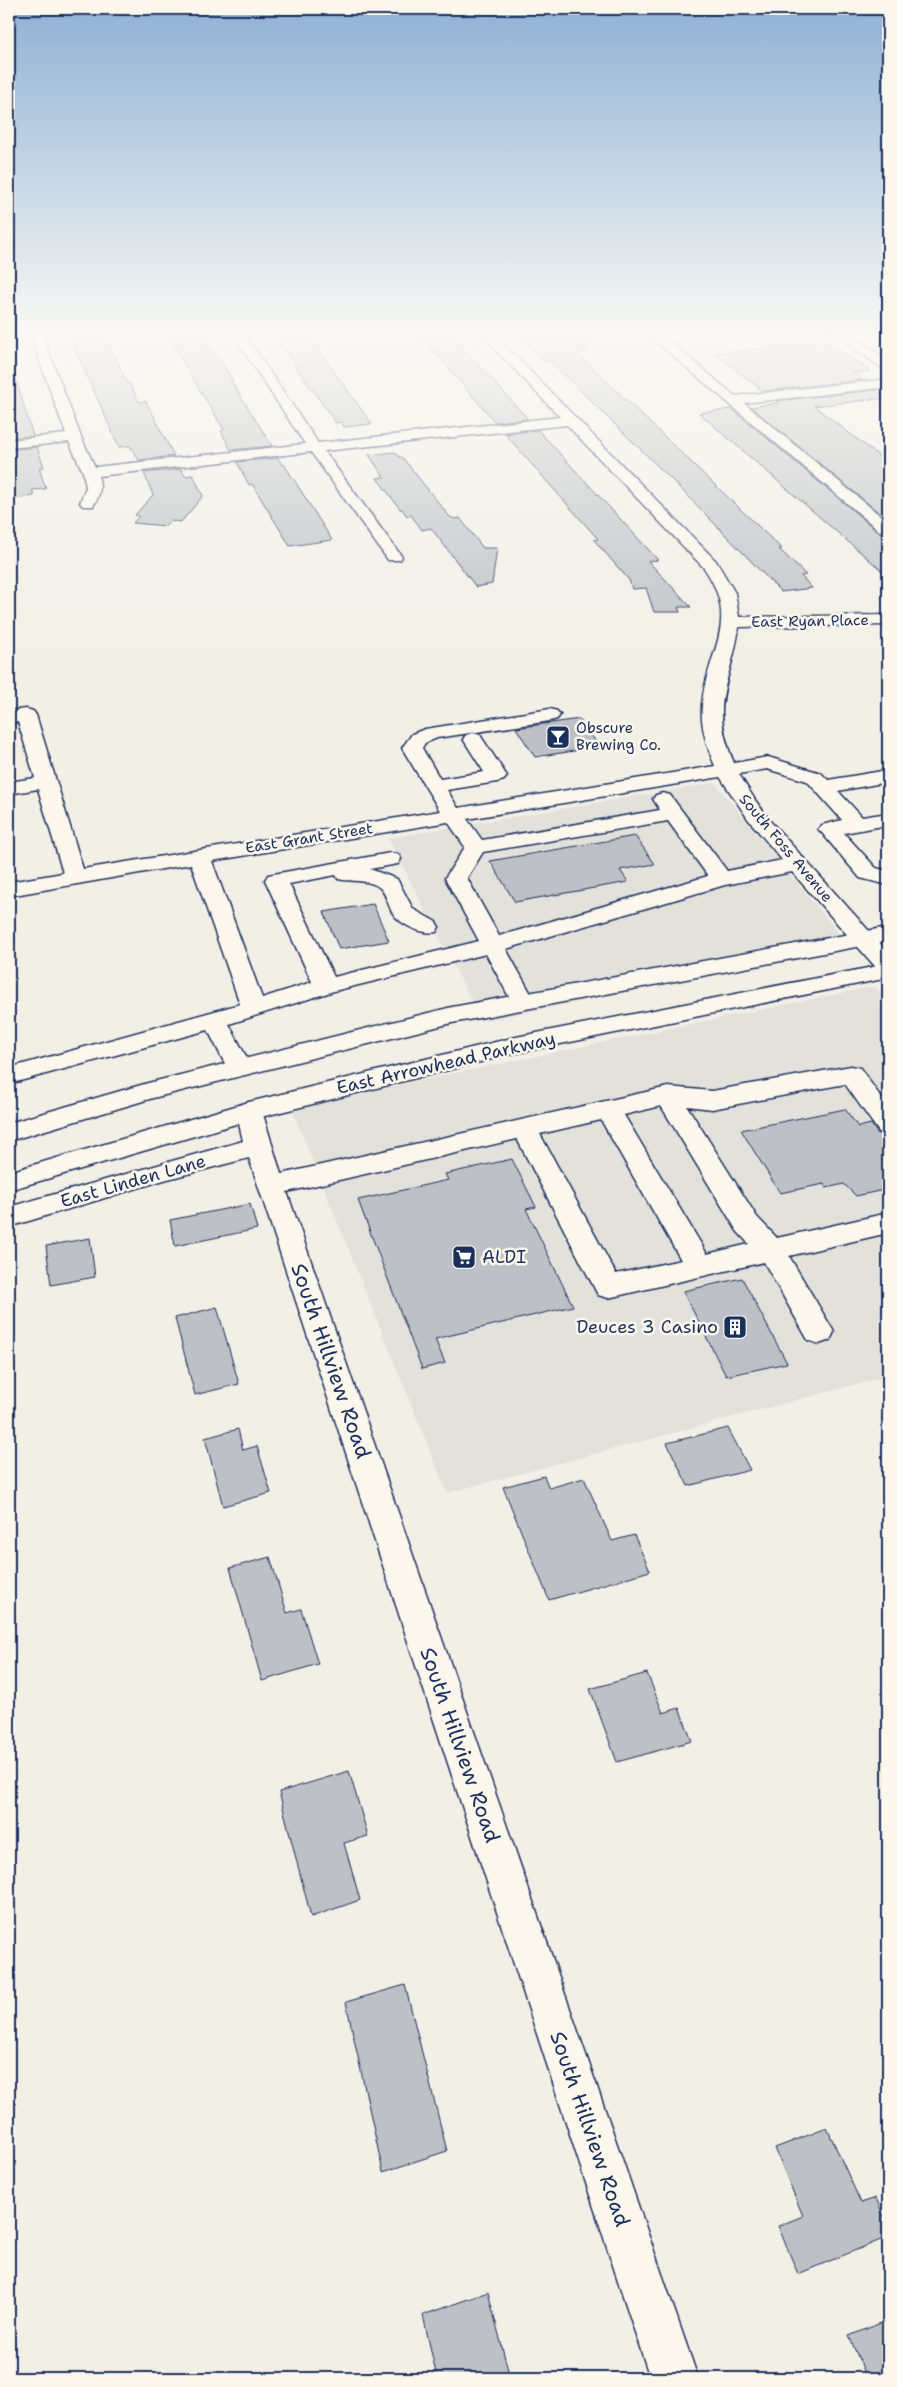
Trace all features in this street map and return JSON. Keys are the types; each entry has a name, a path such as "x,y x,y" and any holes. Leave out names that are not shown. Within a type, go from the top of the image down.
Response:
{"street":[{"path":"9,444 42,440"},
{"path":"76,440 90,472 94,488 88,503"},
{"path":"310,440 394,557"},
{"path":"90,472 377,440"},
{"name":"South Foss Avenue","path":"590,440 710,564 727,592 732,622 729,640 714,686 712,703 713,727 726,770 750,810 797,864 877,936 888,967"},
{"path":"780,440 888,530"},
{"name":"East Ryan Place","path":"732,622 888,620"},
{"path":"9,717 26,715 75,877"},
{"path":"476,847 452,814 412,748 415,741 422,736 436,732 550,715"},
{"path":"434,786 497,776 473,739"},
{"name":"East Grant Street","path":"9,889 768,763 814,777 824,787 872,867 888,871"},
{"path":"824,787 888,776"},
{"path":"9,788 47,782"},
{"path":"650,782 721,879"},
{"path":"523,1001 456,878 476,847 673,814"},
{"path":"888,819 829,829 868,873 888,878"},
{"path":"377,827 390,859 443,957"},
{"path":"199,856 254,1009"},
{"path":"326,986 276,880 390,859"},
{"path":"9,1076 254,1009 326,986 493,945 721,879 797,864"},
{"path":"315,965 322,950 301,899 303,891 323,880 344,874 372,876 390,884 404,913 428,927"},
{"path":"9,1132 148,1091 452,1014 877,936"},
{"name":"East Arrowhead Parkway","path":"9,1181 249,1111 516,1045 888,970"},
{"path":"215,1020 239,1068"},
{"path":"272,1186 668,1096 712,1100 852,1074 888,1126"},
{"path":"668,1096 747,1224 771,1250 819,1332"},
{"path":"608,1110 699,1265"},
{"name":"South Hillview Road","path":"249,1111 258,1146 674,2378"},
{"path":"524,1128 608,1287 888,1223"},
{"name":"East Linden Lane","path":"9,1217 160,1172 258,1146"}],"shaded area":[{"path":"715,783 851,948 482,1021 388,838"},
{"path":"875,986 888,1003 888,1376 447,1493 291,1107"}],"building":[{"path":"116,440 166,440 174,456 139,460 130,446 119,447"},
{"path":"226,440 268,440 272,446 231,450"},
{"path":"511,440 548,440 658,560 648,561 691,607 678,607 680,612 654,612 646,588 632,589 629,580 594,540 598,539"},
{"path":"631,440 668,440 782,549 779,549 806,575 801,576 812,588 781,592"},
{"path":"731,440 769,440 881,534 888,537 888,576"},
{"path":"791,440 859,440 888,463 888,520"},
{"path":"37,447 44,467 39,468 46,489 32,490 34,496 9,499 9,450"},
{"path":"395,452 399,457 402,457 449,516 454,519 460,518 483,548 497,548 492,584 476,587 431,528 422,530 411,515 407,516 400,509 377,478 384,477 369,455"},
{"path":"278,458 282,465 284,464 332,540 290,546 252,484 249,485 237,462"},
{"path":"181,469 185,476 193,475 203,496 181,522 170,521 166,526 133,523 139,516 135,515 153,495 144,473"},
{"name":"Obscure Brewing Co.","path":"579,719 600,747 535,757 516,728"},
{"path":"635,836 655,864 620,870 628,882 515,902 490,861"},
{"path":"373,904 389,941 339,949 324,912"},
{"path":"845,1109 858,1127 871,1124 878,1134 888,1137 888,1189 856,1196 844,1184 826,1188 824,1184 780,1193 741,1130"},
{"name":"ALDI","path":"512,1159 536,1207 526,1209 573,1306 435,1339 445,1363 422,1369 358,1200 448,1180 445,1174"},
{"path":"250,1204 257,1229 175,1246 170,1220"},
{"path":"90,1238 95,1277 51,1285 46,1246"},
{"name":"Deuces 3 Casino","path":"742,1278 787,1363 726,1376 683,1291"},
{"path":"217,1307 239,1384 195,1395 175,1318"},
{"path":"728,1428 750,1470 688,1486 667,1443"},
{"path":"238,1429 243,1450 257,1446 271,1493 223,1506 205,1438"},
{"path":"544,1476 549,1488 584,1478 612,1541 634,1535 650,1571 549,1600 503,1487"},
{"path":"270,1557 287,1613 301,1609 318,1664 262,1681 230,1568"},
{"path":"647,1673 663,1713 679,1708 692,1741 617,1762 590,1689"},
{"path":"349,1771 368,1836 344,1843 360,1900 311,1917 279,1792"},
{"path":"405,1985 447,2151 383,2172 346,2002"},
{"path":"827,2128 861,2203 876,2198 888,2226 888,2237 798,2274 778,2226 803,2216 775,2148"},
{"path":"488,2292 510,2378 437,2378 423,2315"},
{"path":"888,2320 888,2378 867,2378 849,2336"}],"place":[{"name":"Obscure Brewing Co.","path":"558,737"},
{"name":"ALDI","path":"464,1257"},
{"name":"Deuces 3 Casino","path":"735,1327"}]}
